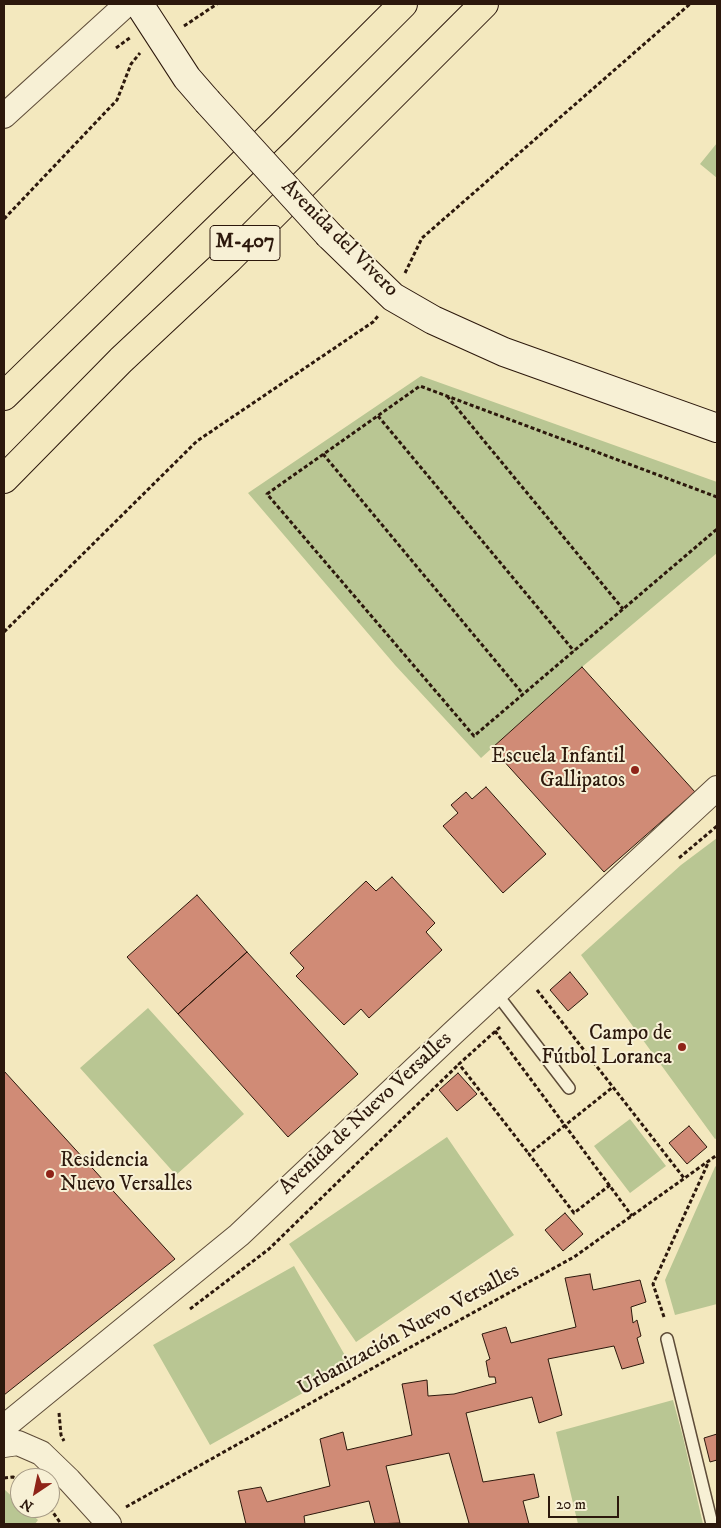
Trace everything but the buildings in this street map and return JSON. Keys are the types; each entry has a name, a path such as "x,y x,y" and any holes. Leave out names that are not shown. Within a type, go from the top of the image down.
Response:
{"highway":[{"name":"M-407","path":"4,396 280,127 403,4"},
{"name":"M-407","path":"4,479 120,360 229,259 484,4"}],"main road":[{"name":"Avenida del Vivero","path":"139,4 187,78 329,236 393,297 433,320 504,352 717,428"}],"street":[{"path":"4,116 127,4"},
{"name":"Avenida de Nuevo Versalles","path":"4,1427 239,1235 717,788"},
{"path":"4,1444 18,1443 41,1453 69,1480 107,1522"}],"lane":[{"path":"496,993 569,1088"},
{"path":"667,1339 712,1524"}],"path":[{"path":"4,219 117,100 131,64 144,50 162,41 217,4"},
{"path":"4,632 197,441 373,322 393,297 422,238 690,4"},
{"path":"98,30 116,49 135,35"},
{"path":"717,497 420,386 267,494 474,736 717,529"},
{"path":"447,396 623,609"},
{"path":"378,416 574,651"},
{"path":"323,454 523,694"},
{"path":"676,861 717,826"},
{"path":"610,1185 574,1213 459,1064 537,990 684,1178"},
{"path":"495,1031 632,1216"},
{"path":"529,1154 613,1087"},
{"name":"Urbanización Nuevo Versalles","path":"107,1522 124,1508 164,1485 574,1257 717,1155"},
{"path":"664,1317 654,1284 709,1160"},
{"path":"59,1411 61,1435 66,1443"}],"green space":[{"path":"717,143 717,178 700,164"},
{"path":"421,376 717,482 717,553 582,667 481,758 395,665 248,493"},
{"name":"Campo de Fútbol Loranca","path":"717,838 717,1138 715,1139 581,955 681,865"},
{"path":"148,1008 244,1114 176,1175 80,1068"},
{"path":"630,1119 666,1166 630,1193 594,1146"},
{"path":"447,1137 514,1235 356,1342 289,1244"},
{"path":"717,1165 717,1304 675,1315 665,1280"},
{"path":"294,1266 351,1366 210,1445 153,1345"},
{"path":"673,1400 703,1524 578,1524 556,1432"},
{"path":"4,1489 10,1495 10,1518 36,1518 38,1520 35,1524 4,1524"}],"place":[{"name":"Escuela Infantil Gallipatos","path":"635,770"},
{"name":"Campo de Fútbol Loranca","path":"682,1047"},
{"name":"Residencia Nuevo Versalles","path":"50,1174"}]}
